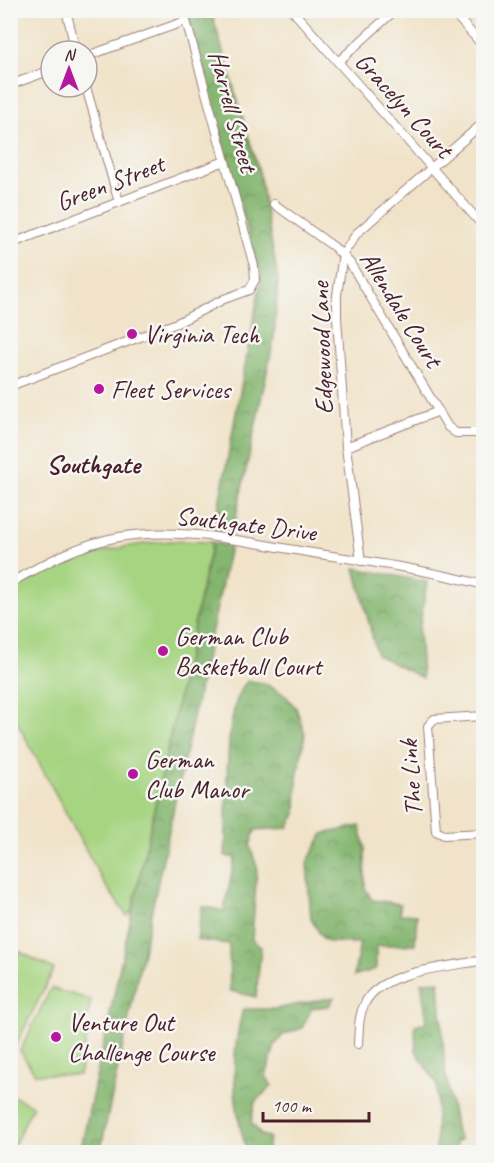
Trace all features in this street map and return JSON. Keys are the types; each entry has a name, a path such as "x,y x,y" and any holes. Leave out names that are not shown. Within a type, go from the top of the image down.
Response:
{"street":[{"path":"66,10 73,39"},
{"name":"Harrell Street","path":"10,386 177,323 224,299 249,290 255,280 254,266 183,10"},
{"name":"Gracelyn Court","path":"292,10 483,227"},
{"path":"338,62 395,10"},
{"path":"452,10 483,47"},
{"path":"99,52 186,21"},
{"path":"10,85 39,74"},
{"path":"89,99 119,202"},
{"name":"Edgewood Lane","path":"361,561 346,447 337,318 337,295 343,255 357,233 483,122"},
{"name":"Green Street","path":"10,244 225,161"},
{"name":"Allendale Court","path":"274,204 343,255 452,431 483,433"},
{"path":"346,447 439,411"},
{"name":"Southgate Drive","path":"10,583 44,563 81,547 143,534 198,535 361,561 483,585"},
{"name":"The Link","path":"483,716 430,721 433,795 438,833 483,833"},
{"path":"358,1044 363,1008 369,996 381,984 483,960"}],"green space":[{"path":"187,11 211,11 259,172 278,279 274,339 232,535 214,531 261,280"},
{"path":"171,541 212,542 133,908 127,916 104,883 11,711 11,591 52,570 88,556 125,547"},
{"path":"212,542 230,546 100,1152 80,1152"},
{"path":"355,568 427,582 419,629 422,678 377,655"},
{"path":"248,681 264,683 285,695 296,708 305,734 297,778 296,814 288,828 255,830 250,846 257,867 252,940 261,947 256,997 230,991 229,944 197,940 202,906 224,911 235,858 225,856 228,763 233,712 239,693"},
{"path":"360,826 365,848 365,888 372,900 400,904 400,914 417,915 415,944 376,946 376,969 354,976 360,943 331,942 323,939 311,919 307,863 323,834"},
{"path":"10,947 54,969 15,1047 10,1044"},
{"path":"439,981 445,1070 456,1132 461,1140 455,1142 457,1150 462,1152 436,1152 437,1084 416,1051 415,1025 427,1022 421,982"},
{"name":"Venture Out Challenge Course","path":"51,988 91,1000 88,1018 80,1018 78,1028 88,1030 79,1075 35,1074 20,1051"},
{"path":"334,997 329,1006 312,1008 302,1028 283,1035 275,1045 266,1076 272,1086 255,1102 251,1122 261,1135 269,1137 267,1152 247,1152 238,1117 234,1081 236,1045 243,1009 276,1009"},
{"path":"11,1095 33,1106 11,1151"}],"place":[{"name":"Virginia Tech","path":"132,334"},
{"name":"Fleet Services","path":"99,389"},
{"name":"German Club Basketball Court","path":"163,651"},
{"name":"German Club Manor","path":"133,774"},
{"name":"Venture Out Challenge Course","path":"56,1037"}],"district":[{"name":"Southgate","path":"93,464"}]}
